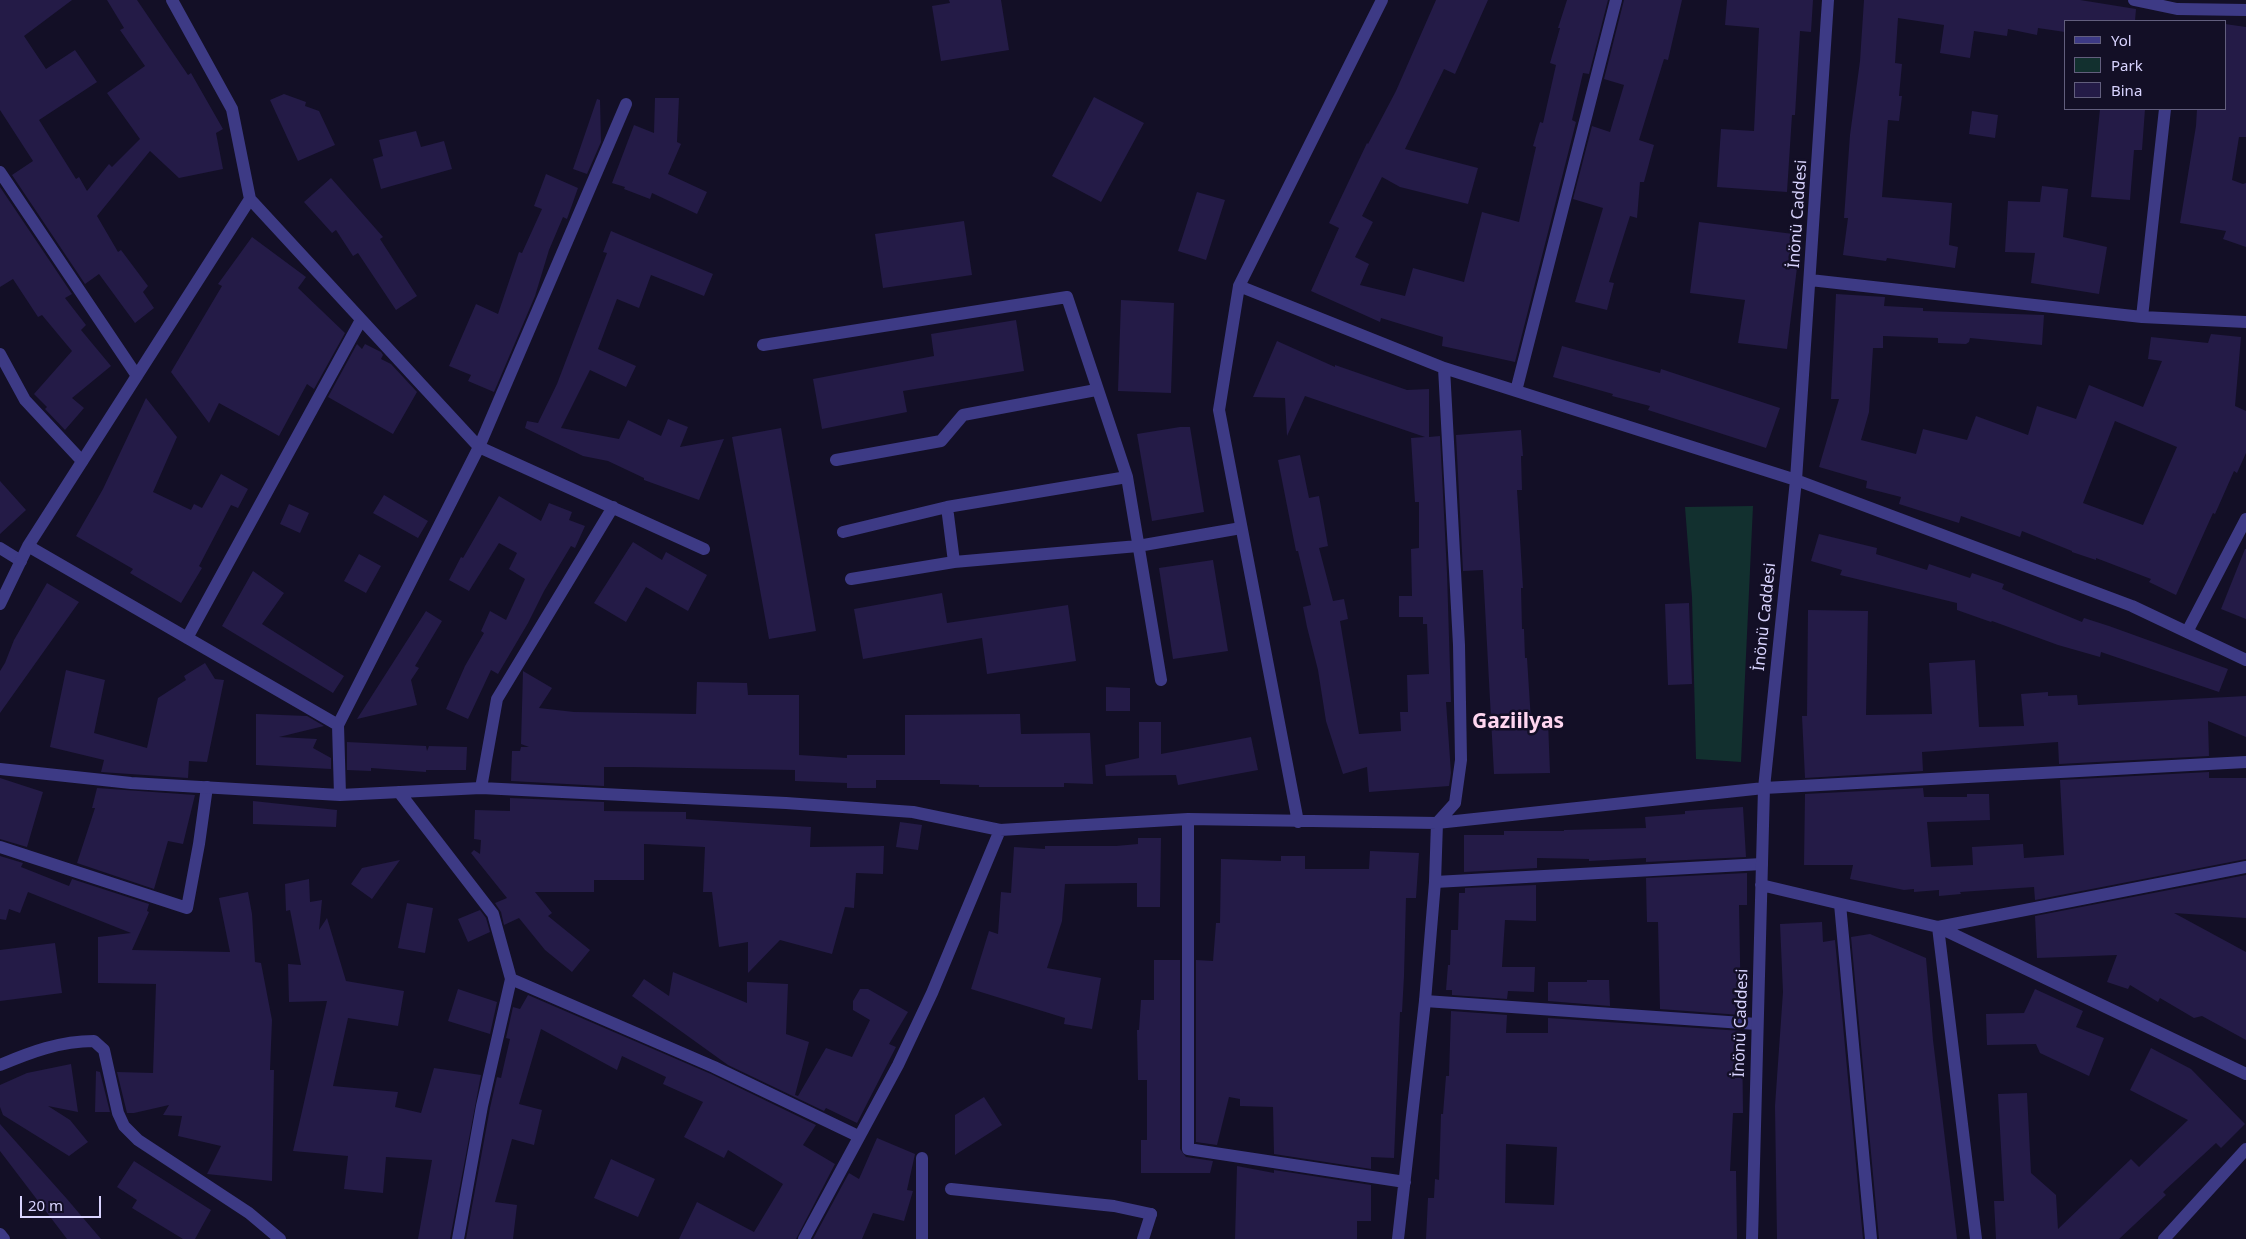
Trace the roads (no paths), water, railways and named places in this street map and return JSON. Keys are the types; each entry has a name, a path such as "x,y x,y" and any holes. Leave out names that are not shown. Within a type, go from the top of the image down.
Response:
{"street":[{"path":"172,0 232,109 250,199 479,447 704,549"},
{"path":"1298,822 1218,410 1239,286 1382,0"},
{"path":"1516,391 1616,0"},
{"name":"İnönü Caddesi","path":"1752,1239 1764,788 1796,480 1828,0"},
{"path":"2134,0 2177,10 2246,10"},
{"path":"340,795 338,724 479,447 626,104"},
{"path":"2142,317 2165,110"},
{"path":"0,172 137,376"},
{"path":"0,604 28,546 250,199"},
{"path":"1810,280 2142,317 2246,322"},
{"path":"1239,286 1444,368 1796,480 2132,606 2246,660"},
{"path":"764,345 1067,297 1096,390 1127,477 1161,680"},
{"path":"187,638 361,320"},
{"path":"0,354 25,400 82,461"},
{"path":"1398,1239 1425,1001 1435,882 1437,823 1455,803 1461,760 1459,645 1444,368"},
{"path":"836,460 941,441 963,415 1096,390"},
{"path":"843,532 947,507 1127,477"},
{"path":"481,788 497,700 613,507"},
{"path":"947,507 954,562"},
{"path":"2187,632 2246,519"},
{"path":"851,578 954,562 1138,546 1242,528"},
{"path":"28,546 338,724"},
{"path":"0,548 21,561"},
{"path":"0,769 131,784 340,795 481,788 786,803 913,812 1000,830 1188,819 1437,823 1764,788 2246,762"},
{"path":"0,848 187,908 199,844 206,787"},
{"path":"399,792 493,914 511,979 482,1106 458,1239"},
{"path":"1188,819 1188,1149 1405,1182"},
{"path":"804,1239 898,1065 932,993 1000,830"},
{"path":"1435,882 1762,864"},
{"path":"1938,927 2246,867"},
{"path":"1761,885 1938,927 2246,1074"},
{"path":"1840,904 1871,1239"},
{"path":"1938,927 1976,1239"},
{"path":"511,979 714,1067 858,1136"},
{"path":"1425,1001 1757,1024"},
{"path":"0,1065 36,1050 74,1041 94,1041 104,1050 118,1113 124,1126 138,1140 249,1213 280,1239"},
{"path":"2164,1239 2246,1149"},
{"path":"922,1158 922,1239"},
{"path":"951,1189 1114,1206 1151,1214 1143,1239"},
{"path":"0,1234 4,1239"}],"district":[{"name":"Gaziilyas","path":"1518,722"}]}
